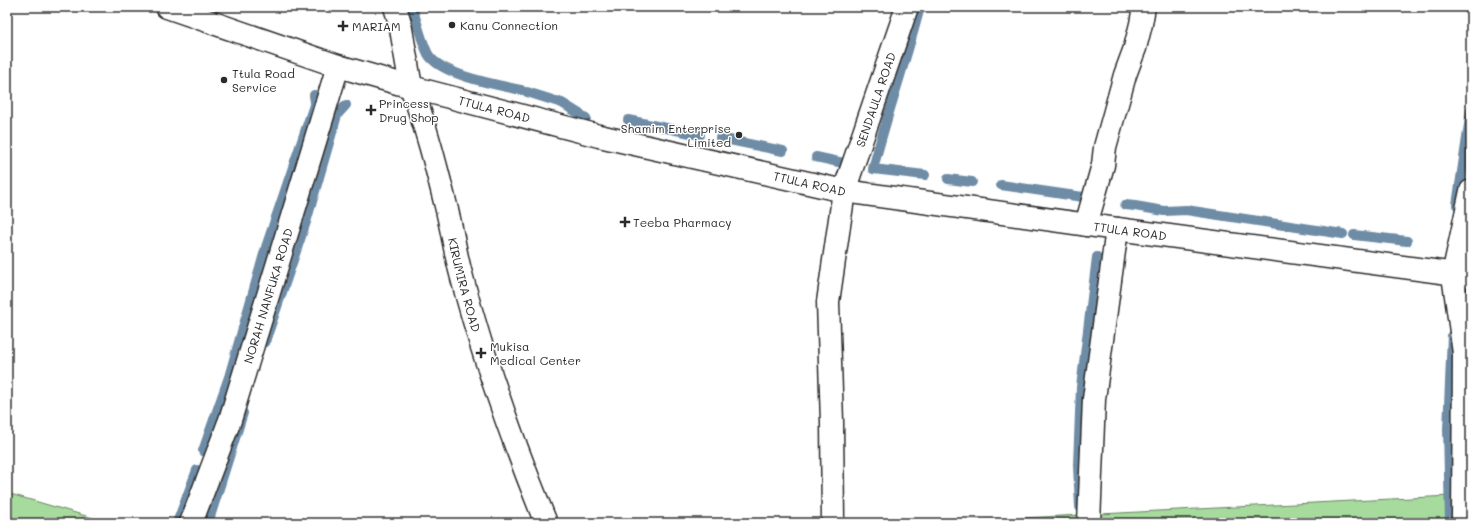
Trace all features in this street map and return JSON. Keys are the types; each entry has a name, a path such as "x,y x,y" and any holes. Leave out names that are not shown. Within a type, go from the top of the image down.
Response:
{"street":[{"name":"TTULA ROAD","path":"167,7 338,66 411,87 599,136 844,191 1462,276"},
{"name":"KIRUMIRA ROAD","path":"395,7 400,23 411,87 423,120 446,206 461,273 480,340 505,417 546,523"},
{"name":"SENDAULA ROAD","path":"833,523 832,422 828,302 844,191 907,7"},
{"path":"1086,225 1103,165 1105,147 1125,75 1142,24 1144,7"},
{"name":"NORAH NANFUKA ROAD","path":"191,523 230,420 338,66"},
{"path":"1463,523 1464,353 1462,276 1471,191"},
{"path":"1089,523 1094,399 1117,229"}],"green space":[{"path":"7,493 110,523 7,523"},
{"path":"1469,495 1471,523 925,523"}],"waterway":[{"path":"412,7 421,37 428,54 434,61 444,68 470,78 521,90"},
{"path":"920,7 873,169 925,175"},
{"path":"527,92 562,103 586,118"},
{"path":"203,451 229,377 266,247 315,102 314,95"},
{"path":"265,342 306,222 337,115 346,105"},
{"path":"1457,205 1471,111"},
{"path":"628,120 700,135"},
{"path":"720,138 783,151"},
{"path":"816,157 848,164"},
{"path":"948,179 972,182"},
{"path":"1001,185 1083,197"},
{"path":"1125,205 1164,211 1186,210 1343,234"},
{"path":"1354,235 1407,241"},
{"path":"1080,507 1078,465 1081,387 1097,257"},
{"path":"1450,523 1448,429 1452,335"},
{"path":"208,523 243,413"},
{"path":"177,523 197,470"}],"place":[{"name":"Kanu Connection","path":"452,25"},
{"name":"MARIAM","path":"343,26"},
{"name":"Ttula Road Service","path":"224,80"},
{"name":"Princess Drug Shop","path":"371,110"},
{"name":"Shamim Enterprise Limited","path":"739,135"},
{"name":"Teeba Pharmacy","path":"625,222"},
{"name":"Mukisa Medical Center","path":"481,353"}]}
